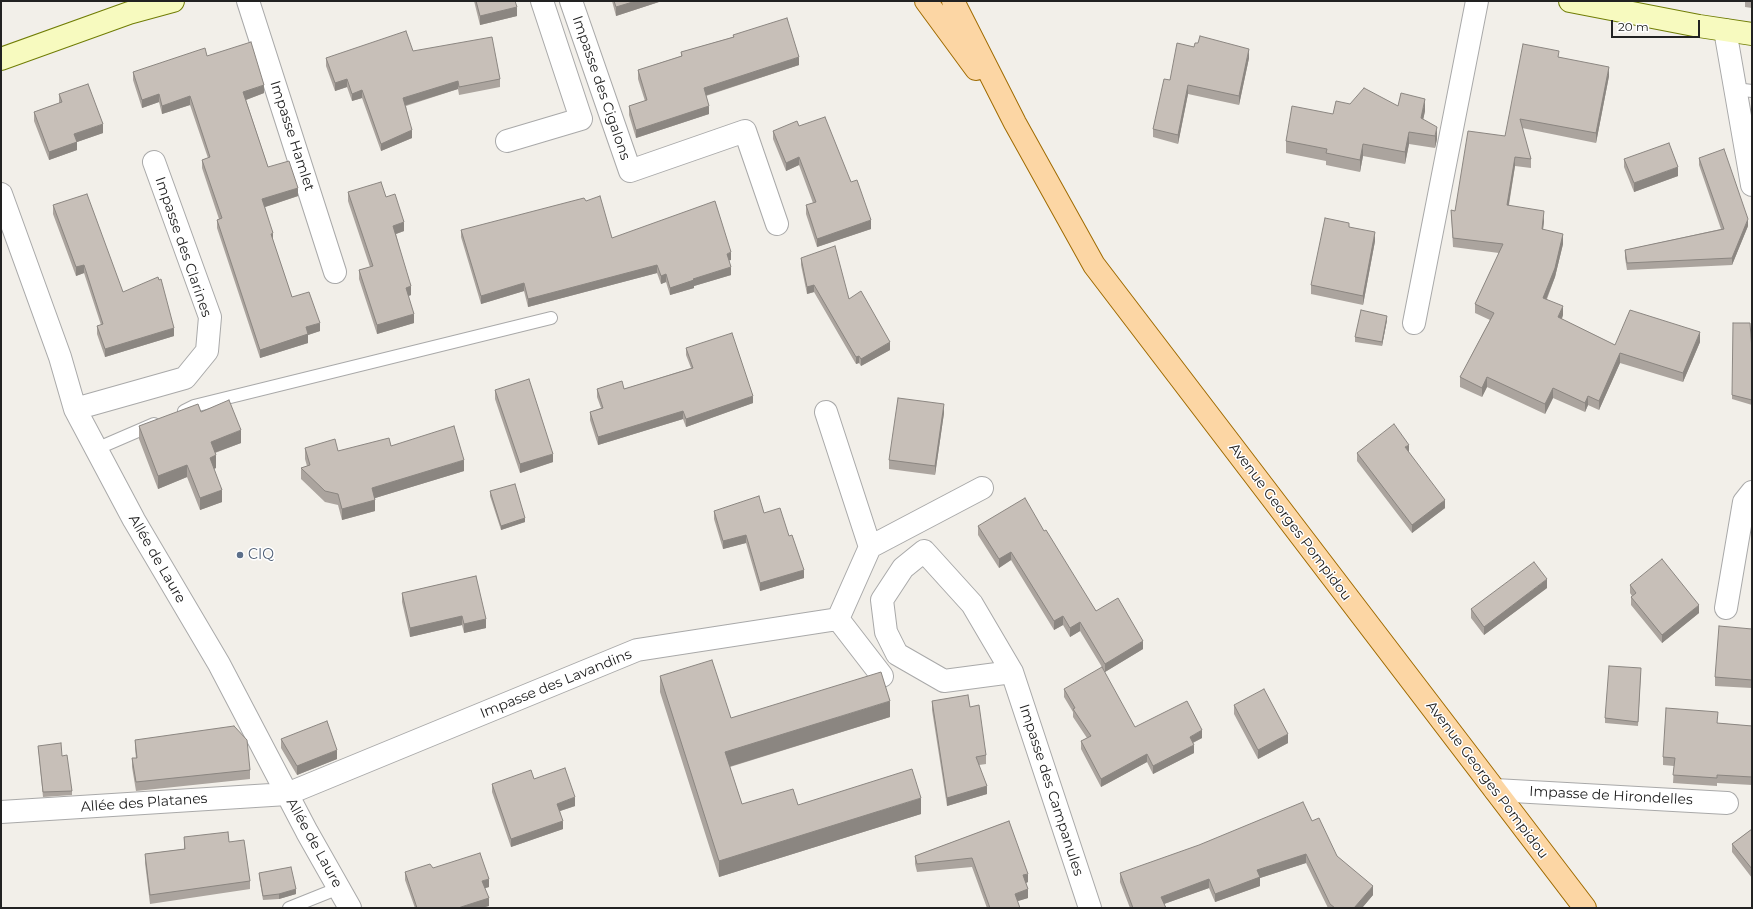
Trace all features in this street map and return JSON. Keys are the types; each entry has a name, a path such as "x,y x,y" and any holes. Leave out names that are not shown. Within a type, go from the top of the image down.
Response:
{"main road":[{"path":"1,59 129,13 173,1"},
{"name":"Avenue Georges Pompidou","path":"926,1 1015,123"},
{"name":"Avenue Georges Pompidou","path":"953,1 1015,123 1094,265 1586,908"},
{"path":"1570,1 1752,34"}],"street":[{"name":"Impasse Hamlet","path":"248,1 335,272"},
{"path":"506,141 581,119 542,1"},
{"name":"Impasse des Cigalons","path":"570,1 630,171 745,131 777,224"},
{"path":"1414,323 1477,1"},
{"path":"1725,30 1744,90 1752,186"},
{"name":"Impasse des Clarines","path":"75,409 185,378 207,351 210,317 154,162"},
{"name":"Allée de Laure","path":"1,194 60,357 75,409 134,520 219,664 287,794 350,908"},
{"path":"826,412 870,547"},
{"path":"882,676 838,619 870,547 982,488"},
{"path":"1726,608 1744,502 1752,492"},
{"name":"Impasse des Campanules","path":"1012,672 944,681 897,654 886,632 882,600 903,568 924,551 972,604 1012,672 1090,908"},
{"name":"Impasse des Lavandins","path":"287,794 637,650 838,619"},
{"name":"Impasse de Hirondelles","path":"1495,790 1727,803"},
{"name":"Allée des Platanes","path":"1,812 287,794"}],"lane":[{"path":"96,449 194,406 552,318"},
{"path":"289,908 338,888"}],"building":[{"path":"476,1 515,1 517,7 480,16"},
{"path":"614,1 636,1 616,7"},
{"path":"787,18 799,57 704,88 709,106 636,130 629,106 647,100 638,70 682,56 681,52 734,37 733,35"},
{"path":"406,31 413,51 492,37 500,79 459,87 458,81 403,98 412,130 381,144 362,90 352,94 347,79 335,83 326,58"},
{"path":"1200,36 1249,49 1239,96 1188,85 1178,135 1153,129 1164,79 1170,80 1177,43 1194,47 1195,43 1198,43"},
{"path":"251,42 264,85 243,92 268,167 289,161 298,188 262,199 273,233 271,234 292,297 309,292 320,323 306,327 308,334 260,350 217,220 222,218 202,160 210,157 190,96 162,106 159,94 142,100 133,72 205,48 207,56"},
{"path":"1523,44 1559,51 1558,57 1609,67 1596,133 1520,119 1531,159 1515,157 1507,205 1544,211 1542,229 1563,234 1555,268 1543,298 1563,306 1558,317 1615,345 1630,310 1700,332 1683,373 1620,353 1599,401 1588,396 1585,403 1553,388 1545,404 1487,377 1482,388 1460,377 1494,313 1475,304 1503,244 1453,238 1451,210 1455,211 1468,131 1505,136"},
{"path":"88,84 103,124 74,134 77,142 49,152 34,112 62,102 59,94"},
{"path":"1364,88 1398,106 1401,93 1425,99 1421,118 1437,127 1435,136 1409,132 1405,152 1363,144 1360,160 1326,153 1327,149 1286,141 1292,106 1333,114 1336,101 1350,104"},
{"path":"825,117 851,182 857,180 871,220 817,239 806,205 816,202 799,157 786,163 773,131 797,121 799,126"},
{"path":"1669,143 1678,167 1634,183 1624,159"},
{"path":"1724,149 1748,219 1732,258 1627,263 1625,250 1724,229 1699,158"},
{"path":"381,182 386,197 395,194 404,222 393,226 411,286 406,288 414,314 377,325 359,270 373,266 348,192"},
{"path":"87,194 123,292 158,277 159,280 161,279 174,328 105,349 97,326 103,324 84,265 76,267 53,205"},
{"path":"600,196 612,238 715,201 731,252 727,254 731,267 670,288 666,274 661,276 657,265 528,299 524,283 481,296 461,230 584,198 586,201"},
{"path":"1325,218 1349,223 1349,227 1375,232 1363,296 1311,285"},
{"path":"835,246 849,299 861,291 890,342 861,359 859,356 856,357 814,285 807,287 801,258"},
{"path":"1361,310 1387,316 1382,342 1355,337"},
{"path":"1733,323 1750,323 1752,350 1752,400 1732,395"},
{"path":"732,333 753,396 686,419 683,411 598,437 590,412 603,408 597,389 622,381 624,389 693,368 686,348"},
{"path":"529,379 553,454 520,464 495,390"},
{"path":"898,398 944,404 935,466 889,460"},
{"path":"229,400 241,430 211,442 216,455 210,458 222,490 200,498 187,465 158,476 139,426 198,404 201,412"},
{"path":"1394,424 1409,445 1405,447 1445,500 1412,525 1357,453"},
{"path":"454,426 464,460 372,488 375,500 342,509 338,494 325,491 301,468 310,465 305,448 335,439 338,451 389,438 391,446"},
{"path":"515,484 525,518 501,526 490,491"},
{"path":"759,496 764,513 780,508 789,536 792,535 804,570 760,583 746,535 723,541 714,511"},
{"path":"1025,498 1044,531 1046,530 1096,611 1118,598 1143,641 1105,664 1080,622 1070,628 1063,616 1054,621 1011,552 999,559 978,526"},
{"path":"1662,559 1699,605 1662,635 1631,597 1636,593 1630,585"},
{"path":"1534,562 1547,579 1484,627 1471,609"},
{"path":"476,576 486,619 464,624 462,616 410,628 402,593"},
{"path":"1719,626 1752,629 1752,680 1715,677"},
{"path":"712,660 731,718 881,672 890,701 725,752 742,804 793,789 798,805 912,769 921,798 719,861 660,676"},
{"path":"1609,666 1641,668 1638,722 1605,718"},
{"path":"1102,667 1135,727 1187,701 1202,730 1190,737 1194,745 1153,766 1147,754 1101,779 1081,741 1091,736 1073,709 1075,708 1064,689"},
{"path":"1264,689 1288,734 1258,750 1234,705"},
{"path":"968,695 970,707 979,705 986,755 976,757 987,786 947,798 932,701"},
{"path":"1666,708 1718,712 1717,723 1752,726 1752,777 1717,775 1717,778 1673,775 1675,758 1663,757"},
{"path":"327,721 337,750 297,766 281,739"},
{"path":"234,726 247,740 250,770 136,782 132,758 137,758 135,740"},
{"path":"61,743 62,756 67,755 72,791 43,792 38,746"},
{"path":"565,768 575,797 557,804 563,821 511,839 492,784 531,770 534,779"},
{"path":"1303,802 1312,821 1319,818 1337,856 1373,886 1354,908 1335,908 1330,904 1306,854 1257,870 1260,877 1215,894 1209,879 1161,897 1166,908 1133,908 1120,873 1199,845"},
{"path":"1009,821 1028,874 1023,875 1028,889 1015,894 1020,908 990,908 972,858 917,864 915,856"},
{"path":"1752,829 1752,869 1732,844"},
{"path":"228,832 229,842 244,840 250,881 150,895 145,854 185,849 184,837"},
{"path":"480,853 489,879 482,881 489,898 458,908 417,908 405,872 430,864 433,868"},
{"path":"291,867 296,889 279,894 263,896 259,873"}],"place":[{"name":"CIQ","path":"240,555"}]}
